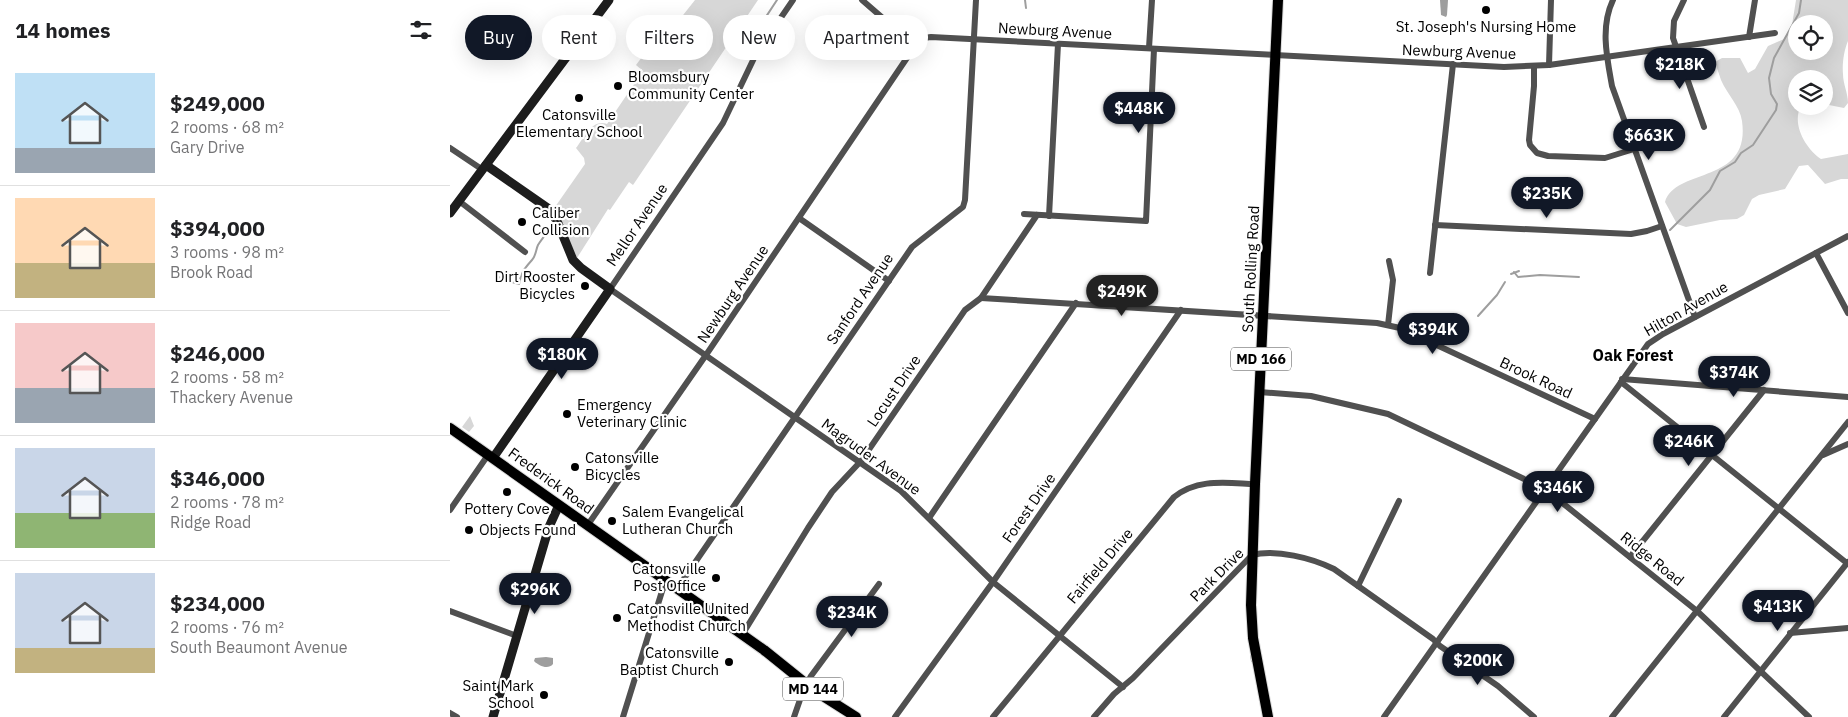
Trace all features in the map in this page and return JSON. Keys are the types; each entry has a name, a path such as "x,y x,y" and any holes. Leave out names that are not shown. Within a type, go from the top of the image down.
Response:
{"main road":[{"name":"South Rolling Road","path":"1268,717 1250,618 1278,0"},
{"name":"Frederick Road","path":"450,428 852,714"}],"street":[{"path":"450,213 609,0"},
{"name":"Mellor Avenue","path":"490,457 610,289 720,129 756,54 793,0"},
{"path":"862,0 879,15"},
{"name":"Sanford Avenue","path":"623,717 663,588 680,583 683,580 912,247 960,210 964,204 976,0"},
{"path":"1024,214 1146,221 1152,0"},
{"path":"1549,65 1551,0"},
{"path":"1613,0 1606,28 1607,57 1612,86 1695,317"},
{"path":"1684,0 1674,21 1673,38 1704,127"},
{"path":"1749,37 1755,0"},
{"name":"Newburg Avenue","path":"928,37 1504,68 1534,67 1775,33"},
{"path":"1049,216 1058,44"},
{"name":"Newburg Avenue","path":"587,526 706,355 906,60"},
{"path":"1430,273 1453,64"},
{"path":"1534,67 1529,140 1530,145 1537,153 1548,156 1605,158 1634,149"},
{"path":"450,148 484,167 549,209 557,221 573,260 610,289"},
{"path":"459,201 525,252"},
{"name":"Locust Drive","path":"742,634 832,492 860,461 965,310 980,298 1037,215"},
{"path":"799,218 889,281"},
{"path":"1435,225 1631,234 1662,226"},
{"name":"Hilton Avenue","path":"1384,717 1648,344 1848,236"},
{"path":"1816,253 1848,313"},
{"path":"1388,325 1393,280 1389,261"},
{"name":"Magruder Avenue","path":"610,289 901,491 993,582 1123,686"},
{"name":"Brook Road","path":"980,298 1264,315 1388,325 1413,334 1594,419"},
{"path":"929,518 1076,304"},
{"name":"Forest Drive","path":"895,717 993,582 1181,310"},
{"path":"1622,380 1848,397"},
{"path":"1622,380 1712,455 1848,563 1724,717"},
{"path":"1630,557 1764,390"},
{"name":"Ridge Road","path":"1259,392 1311,396 1388,414 1545,489 1697,611 1809,717"},
{"path":"1612,717 1848,422"},
{"path":"1822,455 1848,444"},
{"path":"450,510 490,457"},
{"name":"Fairfield Drive","path":"993,717 1167,505 1181,491 1206,483 1255,484"},
{"path":"1358,586 1399,501"},
{"path":"493,717 549,527 559,505"},
{"name":"Park Drive","path":"1094,717 1114,694 1134,678 1252,555 1258,554 1290,555 1322,563 1358,586 1504,691 1534,717"},
{"path":"794,717 808,682 880,584"},
{"path":"450,611 517,636"},
{"path":"1790,633 1848,628"},
{"path":"450,713 457,717"}],"shaded area":[{"path":"695,0 758,0 748,15 723,15 723,52 633,185 629,182 610,210 608,209 577,258 555,207 585,164 584,158 576,148 585,134 597,124 607,124 643,71 636,65 640,60 713,60 713,15 683,15"},
{"path":"1440,0 1448,0 1446,17 1441,15"},
{"path":"1796,0 1848,0 1848,41 1844,53 1843,70 1848,103 1844,108 1833,106 1833,70 1788,70 1788,115 1798,115 1799,128 1805,143 1821,159 1848,154 1848,179 1825,184 1808,165 1799,166 1785,189 1759,195 1752,199 1744,215 1737,219 1720,220 1686,227 1677,224 1665,202 1672,191 1683,184 1724,166 1735,156 1742,141 1741,116 1721,80 1715,62 1722,58 1740,58 1748,73 1755,69 1768,46 1784,39 1788,32 1788,60 1833,60 1833,15 1794,15"},
{"path":"470,416 474,426 469,432 462,427"},
{"path":"535,658 553,658 553,664 549,667 544,667 534,661"}],"waterway":[{"path":"767,15 777,0"},
{"path":"1025,0 1026,8"},
{"path":"1670,230 1710,190 1720,171 1735,162 1741,153 1753,145 1776,110 1777,104 1771,94 1769,78 1774,58 1799,13 1801,0"},
{"path":"496,276 519,284 522,273 535,255 538,245 551,224"},
{"path":"1511,274 1519,271"},
{"path":"1514,272 1518,277 1540,275 1579,277"},
{"path":"1478,316 1497,295 1505,282"},
{"path":"1251,655 1252,661"}],"place":[{"name":"St. Joseph's Nursing Home","path":"1486,10"},
{"name":"Bloomsbury Community Center","path":"618,86"},
{"name":"Catonsville Elementary School","path":"579,98"},
{"name":"Caliber Collision","path":"522,222"},
{"name":"Dirt Rooster Bicycles","path":"585,286"},
{"name":"Emergency Veterinary Clinic","path":"567,414"},
{"name":"Catonsville Bicycles","path":"575,467"},
{"name":"Pottery Cove","path":"507,492"},
{"name":"Salem Evangelical Lutheran Church","path":"612,521"},
{"name":"Objects Found","path":"469,530"},
{"name":"Catonsville Post Office","path":"716,578"},
{"name":"Catonsville United Methodist Church","path":"617,618"},
{"name":"Catonsville Baptist Church","path":"729,662"},
{"name":"Saint Mark School","path":"544,695"}],"district":[{"name":"Oak Forest","path":"1633,355"}]}
